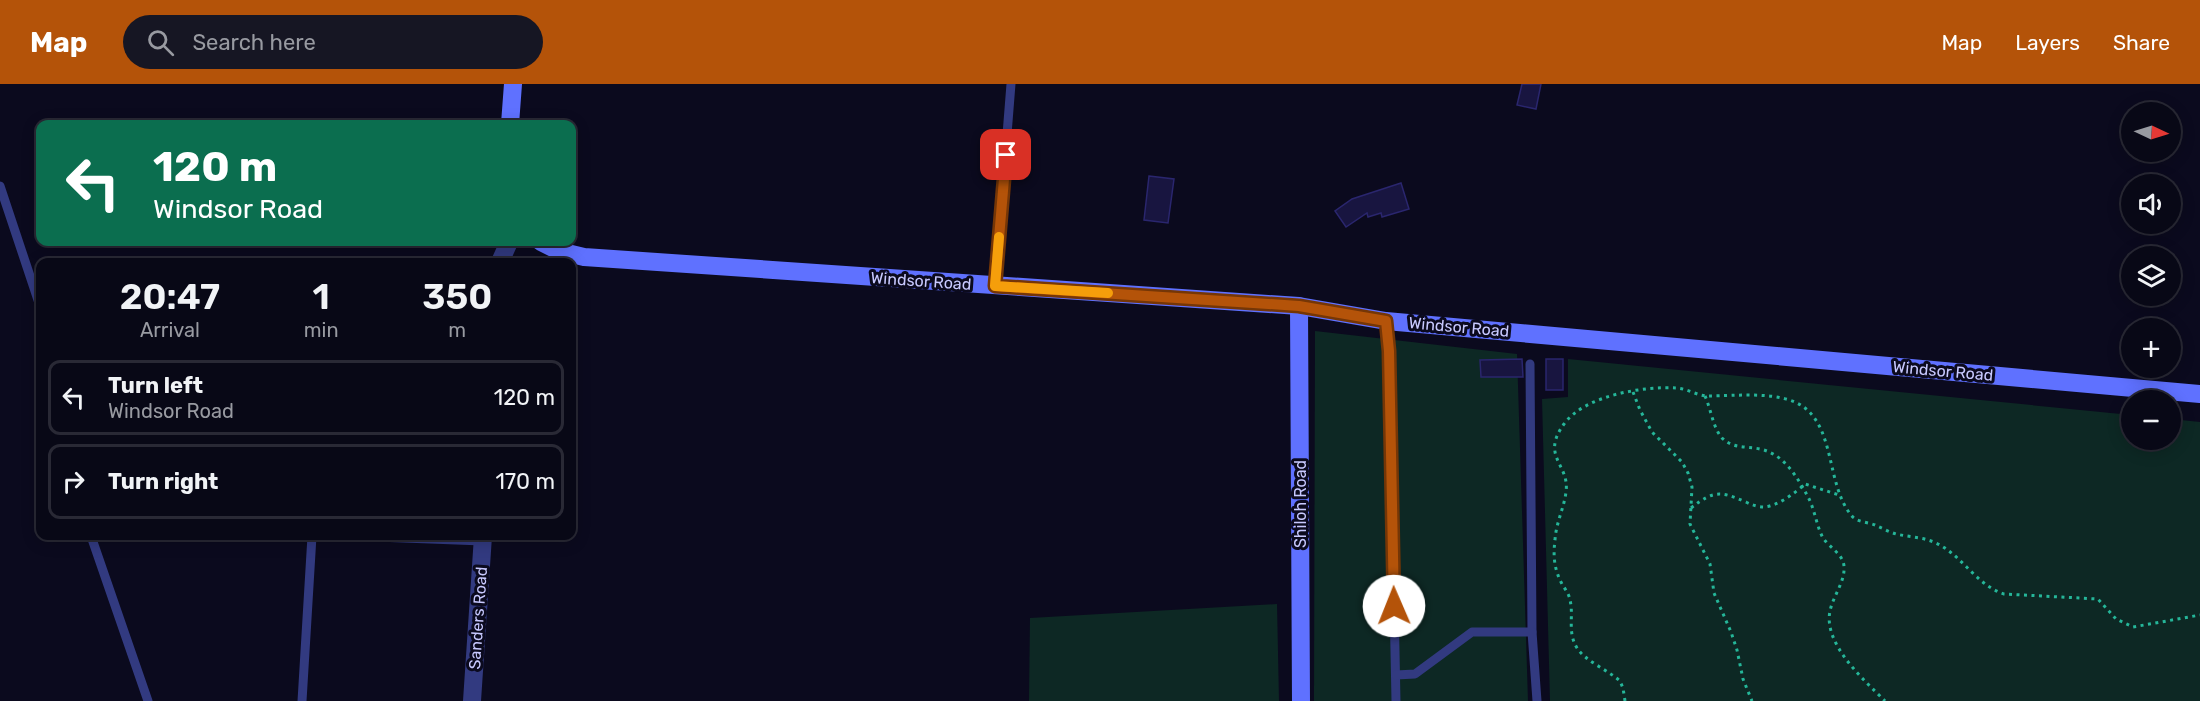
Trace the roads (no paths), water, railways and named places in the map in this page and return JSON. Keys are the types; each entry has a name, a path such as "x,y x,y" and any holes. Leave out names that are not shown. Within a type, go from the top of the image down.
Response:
{"main road":[{"path":"510,120 513,84"},
{"name":"Windsor Road","path":"549,246 584,257 1299,306 1386,321 2200,394"},
{"name":"Shiloh Road","path":"1299,306 1301,701"}],"street":[{"name":"Sanders Road","path":"472,701 483,540"}],"lane":[{"path":"995,286 1011,84"},
{"path":"0,186 36,294"},
{"path":"1386,321 1389,351 1396,701"},
{"path":"1530,364 1532,632 1537,701"},
{"path":"92,540 148,701"},
{"path":"302,701 312,540"},
{"path":"1396,675 1415,674 1472,632 1532,632"}]}
